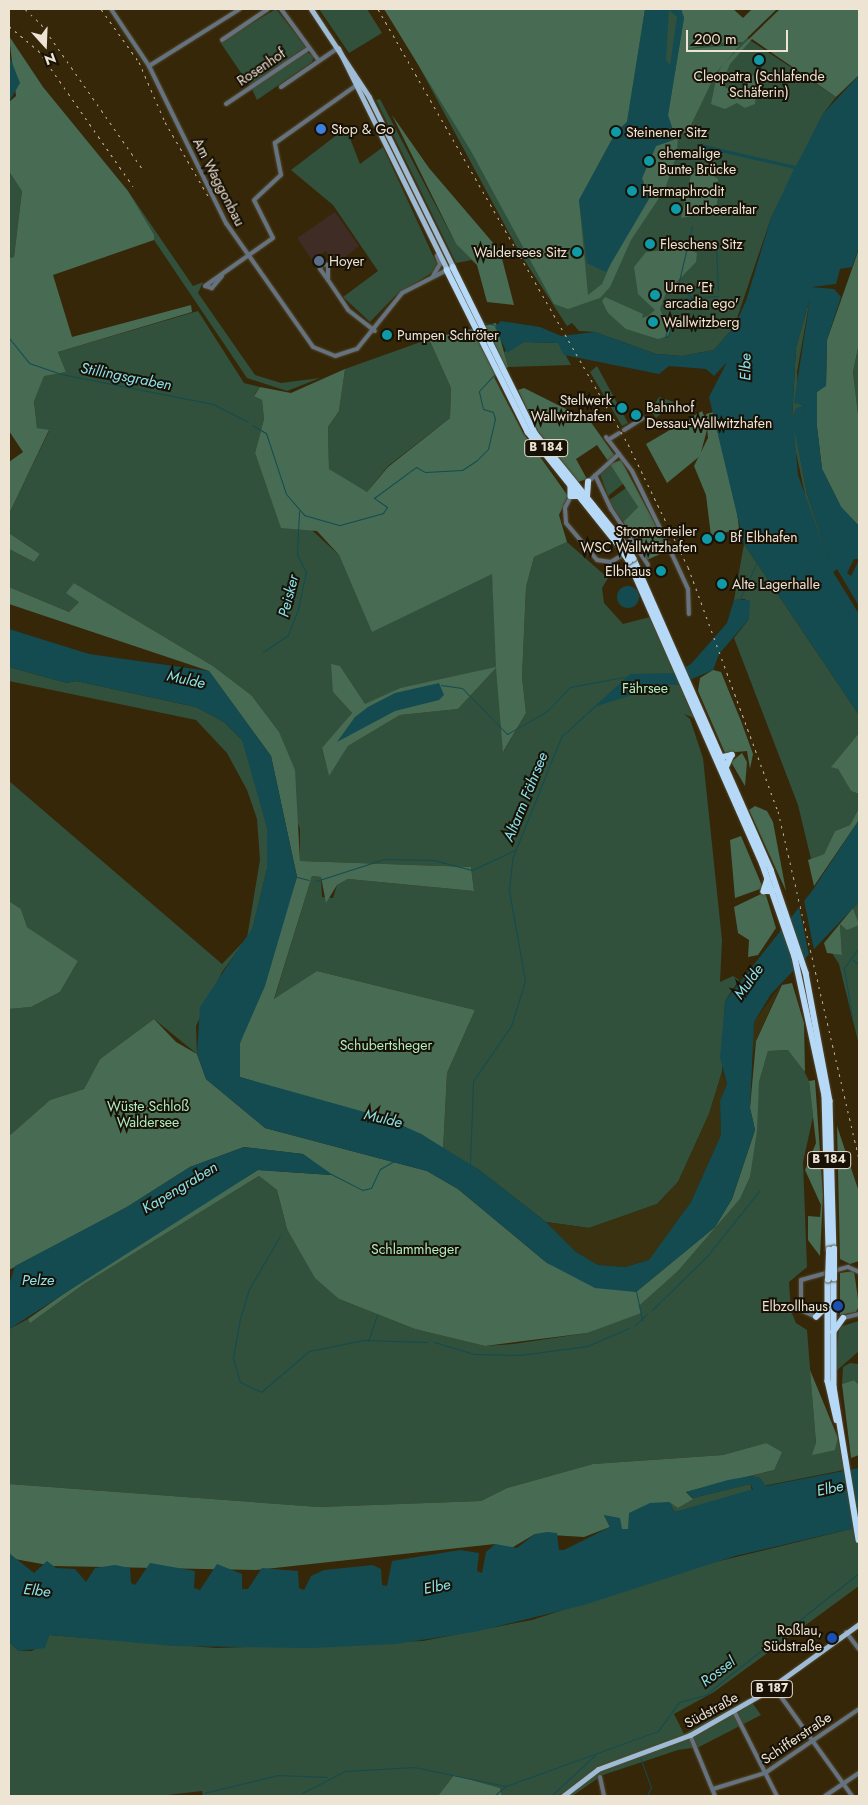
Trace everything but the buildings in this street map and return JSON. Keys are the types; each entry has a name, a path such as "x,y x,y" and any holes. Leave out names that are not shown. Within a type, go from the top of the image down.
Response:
{"highway":[{"name":"B 184","path":"450,268 476,318 534,441 623,545"},
{"name":"B 184","path":"502,372 535,433 587,496 632,560 691,689 783,908 804,975 817,1030 825,1075 834,1148 831,1279 827,1320 828,1388 840,1426"},
{"path":"578,487 588,482"},
{"path":"587,496 588,482"},
{"path":"571,486 572,496 580,496"},
{"name":"B 184","path":"691,689 723,756 733,788"},
{"name":"B 184","path":"751,829 768,878 764,891 773,891 783,908"},
{"name":"B 184","path":"831,1279 832,1332 840,1426 859,1540"},
{"path":"827,1320 816,1317 828,1305"},
{"path":"832,1332 843,1318 833,1315"}],"main road":[{"name":"B 184","path":"311,9 365,89 450,268"},
{"name":"B 184","path":"338,48 438,252 450,268"},
{"name":"Südstraße","path":"563,1796 598,1769 690,1736 734,1711 774,1687 859,1624"}],"street":[{"name":"Am Waggonbau","path":"112,9 149,66 223,218 306,339 319,352 348,353 375,331 402,293 450,268"},
{"path":"149,66 240,9"},
{"path":"222,40 268,9"},
{"path":"281,9 308,49 319,61"},
{"name":"Rosenhof","path":"281,87 338,48"},
{"name":"Rosenhof","path":"226,104 308,49"},
{"path":"222,276 212,288 205,286 207,282 222,276 249,258 273,238 254,200 281,175 275,143 357,85"},
{"path":"433,276 439,264 438,252"},
{"path":"328,280 352,314 375,331"},
{"path":"624,430 643,418"},
{"path":"619,433 607,438 636,478 685,581 690,614"},
{"path":"588,482 619,454"},
{"path":"595,475 611,509 648,564"},
{"path":"572,496 565,508 566,523 597,560 611,562 637,546"},
{"path":"816,1317 801,1310 801,1280 845,1268 859,1272"},
{"path":"843,1318 859,1314"},
{"path":"846,1632 859,1649"},
{"path":"774,1687 852,1796"},
{"name":"Schifferstraße","path":"713,1789 765,1773 859,1709"},
{"path":"734,1711 777,1796"},
{"path":"690,1736 715,1796"},
{"path":"825,1796 859,1773"},
{"path":"600,1777 604,1796"}],"shaded area":[{"path":"335,212 359,246 336,265 326,251 312,260 297,238"}],"green space":[{"path":"276,9 306,47 250,86 220,42"},
{"path":"319,9 367,9 382,33 349,53"},
{"path":"384,9 645,9 627,122 616,132 579,200 588,295 602,284 620,242 631,229 647,192 642,178 656,146 676,139 668,126 668,115 684,18 681,9 733,9 743,18 752,9 777,9 743,42 716,43 686,49 740,45 716,73 687,133 678,133 677,154 665,189 631,240 610,287 600,298 568,309 554,304 471,151"},
{"path":"388,9 733,9 743,18 748,39 836,97 823,114 771,218 734,327 714,350 682,356 656,354 595,332 579,331 572,323 567,326 521,255"},
{"path":"780,9 859,9 859,75 836,97 752,39 730,64 721,85 742,96 751,74 757,78 755,104 745,108 737,103 725,109 711,104 717,74 724,63"},
{"path":"9,36 43,87 128,191 154,235 154,240 53,275 72,337 191,305 192,312 58,352 66,372 44,376 34,401 37,428 49,430 9,514 9,462 23,452 9,431 9,258 14,257 22,191 9,171 9,102 16,96"},
{"path":"306,52 314,56 312,62 257,100 252,89"},
{"path":"380,99 456,244 472,260 456,263 376,100"},
{"path":"392,115 429,168 500,251 514,305 487,302 477,265 456,244"},
{"path":"346,128 360,164 383,147 437,264 433,272 395,296 370,322 343,297 378,271 333,205 291,170"},
{"path":"698,166 718,179 717,206 711,210 705,203 697,215 681,218 692,171"},
{"path":"9,171 14,173 22,191 14,257 9,258"},
{"path":"128,191 193,286 203,282 198,293 255,375 281,383 320,378 287,391 247,378 154,240"},
{"path":"684,248 697,253 696,262 666,293 660,309 666,324 674,323 668,336 658,339 626,329 608,313 602,301 605,297 643,314 642,318 648,316 655,310 638,294 634,267 646,252"},
{"path":"859,249 859,343 853,372 859,423 859,526 841,507 822,469 817,427 817,392 826,385 827,340"},
{"path":"810,299 797,372 799,404 804,405 795,411 792,420 796,347"},
{"path":"198,311 244,383 260,387 254,395 262,400 264,419 255,453 268,490 339,555 372,631 492,573 504,751 526,713 522,677 526,587 534,557 567,542 608,578 602,588 604,603 623,624 650,617 694,718 684,714 690,719 703,758 722,940 720,982 733,976 739,980 725,1001 722,1072 709,1114 678,1182 657,1204 589,1228 546,1222 478,1169 443,1150 447,1073 475,1010 317,971 274,1000 312,876 321,877 322,897 333,898 337,885 348,879 474,891 471,867 300,861 300,829 251,695 213,666 74,583 79,602 69,612 9,587 9,549 34,562 40,554 9,533 9,514 49,431 37,428 34,400 44,375 66,372 58,352","holes":["340,666 365,705 400,688 496,668 458,709 400,715 348,746 329,775 322,749 352,713 333,692"]},
{"path":"496,323 508,367 494,377 523,433 568,496 559,515 567,542 534,557 526,587 522,677 526,713 503,752 496,668 458,709 400,715 348,746 329,776 322,748 352,713 333,692 331,664 340,666 365,704 400,688 496,667 492,574 372,632 339,555 317,531 281,528 255,453 264,419 262,400 254,396 260,387 291,393 345,369 339,411 328,427 329,469 367,492 388,467 450,418 451,388 429,339"},
{"path":"429,339 451,388 450,418 388,466 367,492 353,486 329,469 328,427 339,411 345,369"},
{"path":"524,342 559,343 571,365 508,367 504,352"},
{"path":"859,343 859,423 853,372"},
{"path":"597,366 628,423 622,426 590,372"},
{"path":"524,388 590,421 615,456 608,461 597,445 576,459 587,479 578,482 538,432 518,390"},
{"path":"659,397 674,402 656,418 651,411"},
{"path":"702,411 708,426 700,456 667,483 646,444"},
{"path":"714,412 735,493 739,529 711,536 706,495 694,466 708,438 706,414"},
{"path":"791,429 795,429 807,494 830,563 810,518"},
{"path":"621,460 669,550 647,560 623,522 638,507 610,464"},
{"path":"610,464 624,483 608,496 600,474"},
{"path":"626,488 638,507 623,522 608,501"},
{"path":"9,533 40,554 34,562 9,549"},
{"path":"744,544 859,715 859,733 832,766 838,769 851,791 859,794 859,808 850,825 835,831 824,854 811,859 798,805 734,638 749,619 745,599 734,600"},
{"name":"Schubertsheger","path":"74,583 213,666 251,695 279,732 295,770 300,861 471,867 474,891 348,879 337,885 326,903 321,877 312,876 274,999 317,971 475,1010 447,1073 443,1150 421,1134 240,1077 240,1043 297,877 271,756 209,671 9,604 9,587 69,612 79,602 66,593"},
{"path":"9,667 67,683 76,681 196,707 224,722 242,740 252,766 267,828 267,869 253,927 247,938 260,860 257,819 247,790 227,753 196,720 9,681"},
{"path":"713,670 721,672 741,721 753,754 750,769 747,751 725,753 698,691 700,678"},
{"path":"859,733 859,794 851,791 838,769 831,767"},
{"path":"742,753 747,762 745,786 731,762"},
{"path":"9,781 222,964 247,938 222,972 196,1026 197,1054 154,1019 100,1059 84,1089 50,1100 9,1136 9,1009 31,1007 60,992 78,961 27,927 21,909 9,901"},
{"path":"755,806 767,811 773,822 786,891 749,810"},
{"path":"859,808 859,820 814,886 808,860 824,854 835,831 850,825"},
{"path":"741,836 763,888 735,898 730,840"},
{"path":"765,892 776,928 758,955 748,957 749,940 738,933 734,907"},
{"path":"9,901 21,909 27,927 78,961 60,992 31,1007 9,1009"},
{"path":"859,902 858,1041 839,964 832,953 842,955 840,923 858,925 853,908"},
{"path":"853,908 859,925 847,930 840,924 842,955 827,953 824,943"},
{"path":"792,983 804,1023 805,1072 788,1050 768,1051 759,1082 757,1131 750,1177 740,1199 678,1271 639,1306 641,1313 587,1333 485,1346 415,1329 339,1299 315,1278 287,1229 277,1190 259,1176 84,1284 30,1323 28,1319 129,1248 258,1170 331,1175 303,1154 244,1147 190,1167 127,1207 9,1270 9,1136 50,1100 84,1089 100,1059 154,1019 176,1042 197,1054 206,1079 265,1128 427,1171 458,1189 547,1263 636,1292 715,1227 732,1199 755,1130 750,1108 756,1041 782,985"},
{"path":"788,1050 797,1057 809,1081 813,1117 803,1162 807,1267 789,1282 791,1311 796,1323 807,1330 816,1444 835,1450 838,1438 844,1470 763,1486 760,1478 751,1476 774,1470 766,1443 723,1455 593,1464 507,1488 481,1501 319,1507 9,1484 9,1329 28,1319 31,1322 84,1284 259,1176 277,1190 287,1229 339,1299 415,1329 485,1346 513,1344 587,1333 639,1306 678,1271 740,1199 750,1177 759,1082 768,1051"},
{"path":"815,1080 823,1195 820,1256 808,1240 808,1216 820,1217 821,1205 805,1170 816,1143 809,1081"},
{"path":"837,1126 859,1192 859,1261 850,1264 840,1259"},
{"path":"854,1271 859,1306 856,1312 840,1315 840,1273"},
{"path":"859,1321 859,1351 835,1372 839,1327"},
{"path":"850,1363 859,1364 859,1385 854,1380 842,1384 843,1367"},
{"path":"810,1370 838,1438 835,1450 812,1455 816,1443"},
{"path":"854,1380 859,1385 859,1455 851,1458 842,1384"},
{"path":"766,1443 782,1452 774,1470 686,1492 693,1499 678,1508 669,1502 629,1529 622,1529 604,1515 610,1527 584,1537 535,1534 508,1550 495,1544 256,1570 53,1566 9,1558 9,1484 319,1507 481,1501 507,1488 593,1464 723,1455"},
{"path":"750,1484 752,1491 675,1512 669,1502 678,1508 693,1498"},
{"path":"859,1527 859,1586 714,1692 674,1714 684,1734 749,1698 761,1715 699,1747 678,1750 603,1775 572,1796 502,1796 500,1788 454,1775 438,1796 203,1796 202,1791 159,1796 9,1796 9,1642 19,1651 32,1651 47,1641 49,1635 216,1648 423,1641 532,1620 703,1565"},
{"path":"454,1775 500,1788 502,1796 438,1796"}],"sand":[{"path":"781,985 756,1041 751,1062 754,1022"},
{"path":"722,1072 727,1084 720,1101 721,1135 691,1202 665,1241 649,1260 625,1267 598,1265 576,1252 546,1222 589,1228 657,1204 678,1182 709,1114"}],"water":[{"path":"645,9 681,9 684,18 668,115 676,139 656,146 642,178 649,199 606,272 587,263 579,200 616,132 627,122","holes":["669,10 677,17 670,65 666,60"]},
{"path":"9,55 20,83 9,102"},
{"name":"Elbe","path":"859,75 859,248 852,267 840,269 836,284 811,287 834,289 841,297 827,340 826,386 817,392 817,427 822,469 841,507 859,526 859,559 854,559 847,573 851,576 859,560 859,606 837,569 833,572 859,614 859,715 744,544 709,397 727,362 714,376 706,369 669,366 659,374 564,355 558,343 524,342 507,353 495,327 501,321 540,327 561,336 595,332 656,354 682,356 714,350 734,327 746,301 771,218 794,169 699,147 700,144 796,166 823,114","holes":["810,299 794,403 804,405 796,408 792,420 796,347","794,428 807,494 830,563 798,475"]},
{"path":"624,586 632,586 639,593 639,601 632,608 624,608 617,601 617,593"},
{"name":"Fährsee","path":"734,600 750,600 749,619 719,654 713,670 678,685 663,685 594,707 630,674 674,673 691,664 727,623"},
{"name":"Mulde","path":"9,629 89,654 209,671 271,756 297,877 265,986 240,1043 240,1077 386,1118 421,1134 478,1169 546,1222 576,1252 598,1265 625,1267 649,1260 691,1202 721,1135 720,1101 727,1084 720,1058 725,1001 812,891 859,820 859,902 771,994 754,1022 750,1108 755,1130 732,1199 715,1227 636,1292 595,1288 547,1263 458,1189 427,1171 265,1128 206,1079 197,1054 200,1007 253,927 267,869 267,828 242,740 224,722 196,707 76,681 67,683 9,667"},
{"path":"439,683 444,695 439,700 395,711 337,742 355,717 368,707 395,693"},
{"name":"Pelze","path":"244,1147 303,1154 333,1175 258,1170 9,1329 9,1285 15,1266 127,1207 190,1167"},
{"name":"Elbe","path":"859,1468 859,1527 735,1556 584,1605 474,1632 395,1644 311,1648 174,1646 49,1635 45,1648 19,1651 9,1642 9,1553 34,1573 47,1561 56,1568 75,1569 86,1582 95,1568 115,1565 130,1568 131,1583 135,1585 150,1563 195,1571 194,1588 200,1590 217,1564 242,1574 242,1589 248,1589 262,1568 298,1571 299,1588 304,1590 311,1576 324,1570 373,1565 381,1569 382,1585 387,1586 392,1561 460,1550 479,1553 477,1571 482,1573 486,1552 495,1544 517,1548 535,1534 547,1532 557,1533 559,1550 564,1550 610,1527 604,1515 620,1518 622,1529 628,1529 629,1513 650,1503 669,1502 675,1512 753,1489 750,1484 693,1498 686,1492 728,1480 751,1476 760,1478 766,1486"}],"pier":[{"path":"803,895 815,955 810,960 798,902"}],"waterway":[{"path":"692,226 678,285 693,299"},
{"path":"688,240 732,247"},
{"path":"716,247 718,290"},
{"path":"672,299 718,296"},
{"path":"482,322 495,325"},
{"path":"673,322 668,336 665,337 668,328 673,322"},
{"name":"Stillingsgraben","path":"9,338 29,363 61,374 213,404 248,422"},
{"name":"Peisker","path":"252,425 266,433 286,494 304,515 340,525 383,513 387,507 374,498 416,467 425,472 462,470 476,461 488,449 495,419 493,412 483,409 479,391 494,375"},
{"name":"Peisker","path":"263,652 288,635 298,609 306,572 297,554 299,511"},
{"name":"Altarm Fährsee","path":"739,601 757,562"},
{"path":"441,685 462,688 507,734 547,711 570,687 624,677"},
{"name":"Altarm Fährsee","path":"470,1164 473,1081 511,1026 525,981 509,890 512,859 561,737 595,706"},
{"path":"316,881 384,859 433,860 472,870 515,850"},
{"path":"297,877 309,880"},
{"path":"852,1017 844,968 859,947"},
{"path":"853,960 859,965"},
{"name":"Kapengraben","path":"331,1174 362,1190 371,1188 380,1169 394,1161"},
{"path":"652,1310 708,1255 759,1191"},
{"path":"280,1236 249,1289 240,1318 233,1358 240,1382 261,1392 309,1351 364,1340 427,1342"},
{"path":"636,1291 642,1320"},
{"path":"634,1326 647,1314"},
{"path":"368,1341 377,1315"},
{"path":"434,1342 474,1354 520,1355 587,1346 629,1328"},
{"name":"Rossel","path":"494,1796 506,1786 658,1731 679,1702 705,1695 859,1573"},
{"path":"551,1796 595,1755"},
{"path":"640,1757 651,1787 647,1796"},
{"path":"302,1793 345,1771 414,1767 505,1786"},
{"path":"204,1793 278,1775 327,1777"},
{"path":"272,1796 287,1796"}],"railway":[{"path":"25,9 41,24 142,168"},
{"path":"101,9 139,62 165,122 208,196"},
{"path":"378,9 628,444 688,567 778,811 859,1159"},
{"path":"9,26 38,50 133,186"}],"place":[{"name":"Cleopatra (Schlafende Schäferin)","path":"759,60"},
{"name":"Stop & Go","path":"321,129"},
{"name":"Steinener Sitz","path":"616,132"},
{"name":"ehemalige Bunte Brücke","path":"649,161"},
{"name":"Hermaphrodit","path":"632,191"},
{"name":"Lorbeeraltar","path":"676,209"},
{"name":"Fleschens Sitz","path":"650,244"},
{"name":"Waldersees Sitz","path":"577,252"},
{"name":"Hoyer","path":"319,261"},
{"name":"Urne 'Et arcadia ego'","path":"655,295"},
{"name":"Wallwitzberg","path":"653,322"},
{"name":"Pumpen Schröter","path":"387,335"},
{"name":"Stellwerk Wallwitzhafen","path":"622,408"},
{"name":"Bahnhof Dessau-Wallwitzhafen","path":"636,415"},
{"name":"Bf Elbhafen","path":"720,537"},
{"name":"Stromverteiler WSC Wallwitzhafen","path":"707,539"},
{"name":"Elbhaus","path":"661,571"},
{"name":"Alte Lagerhalle","path":"722,584"},
{"name":"Elbzollhaus","path":"838,1306"},
{"name":"Roßlau, Südstraße","path":"832,1638"}],"park label":[{"name":"Wüste Schloß Waldersee","path":"148,1114"},
{"name":"Schlammheger","path":"415,1249"}]}
